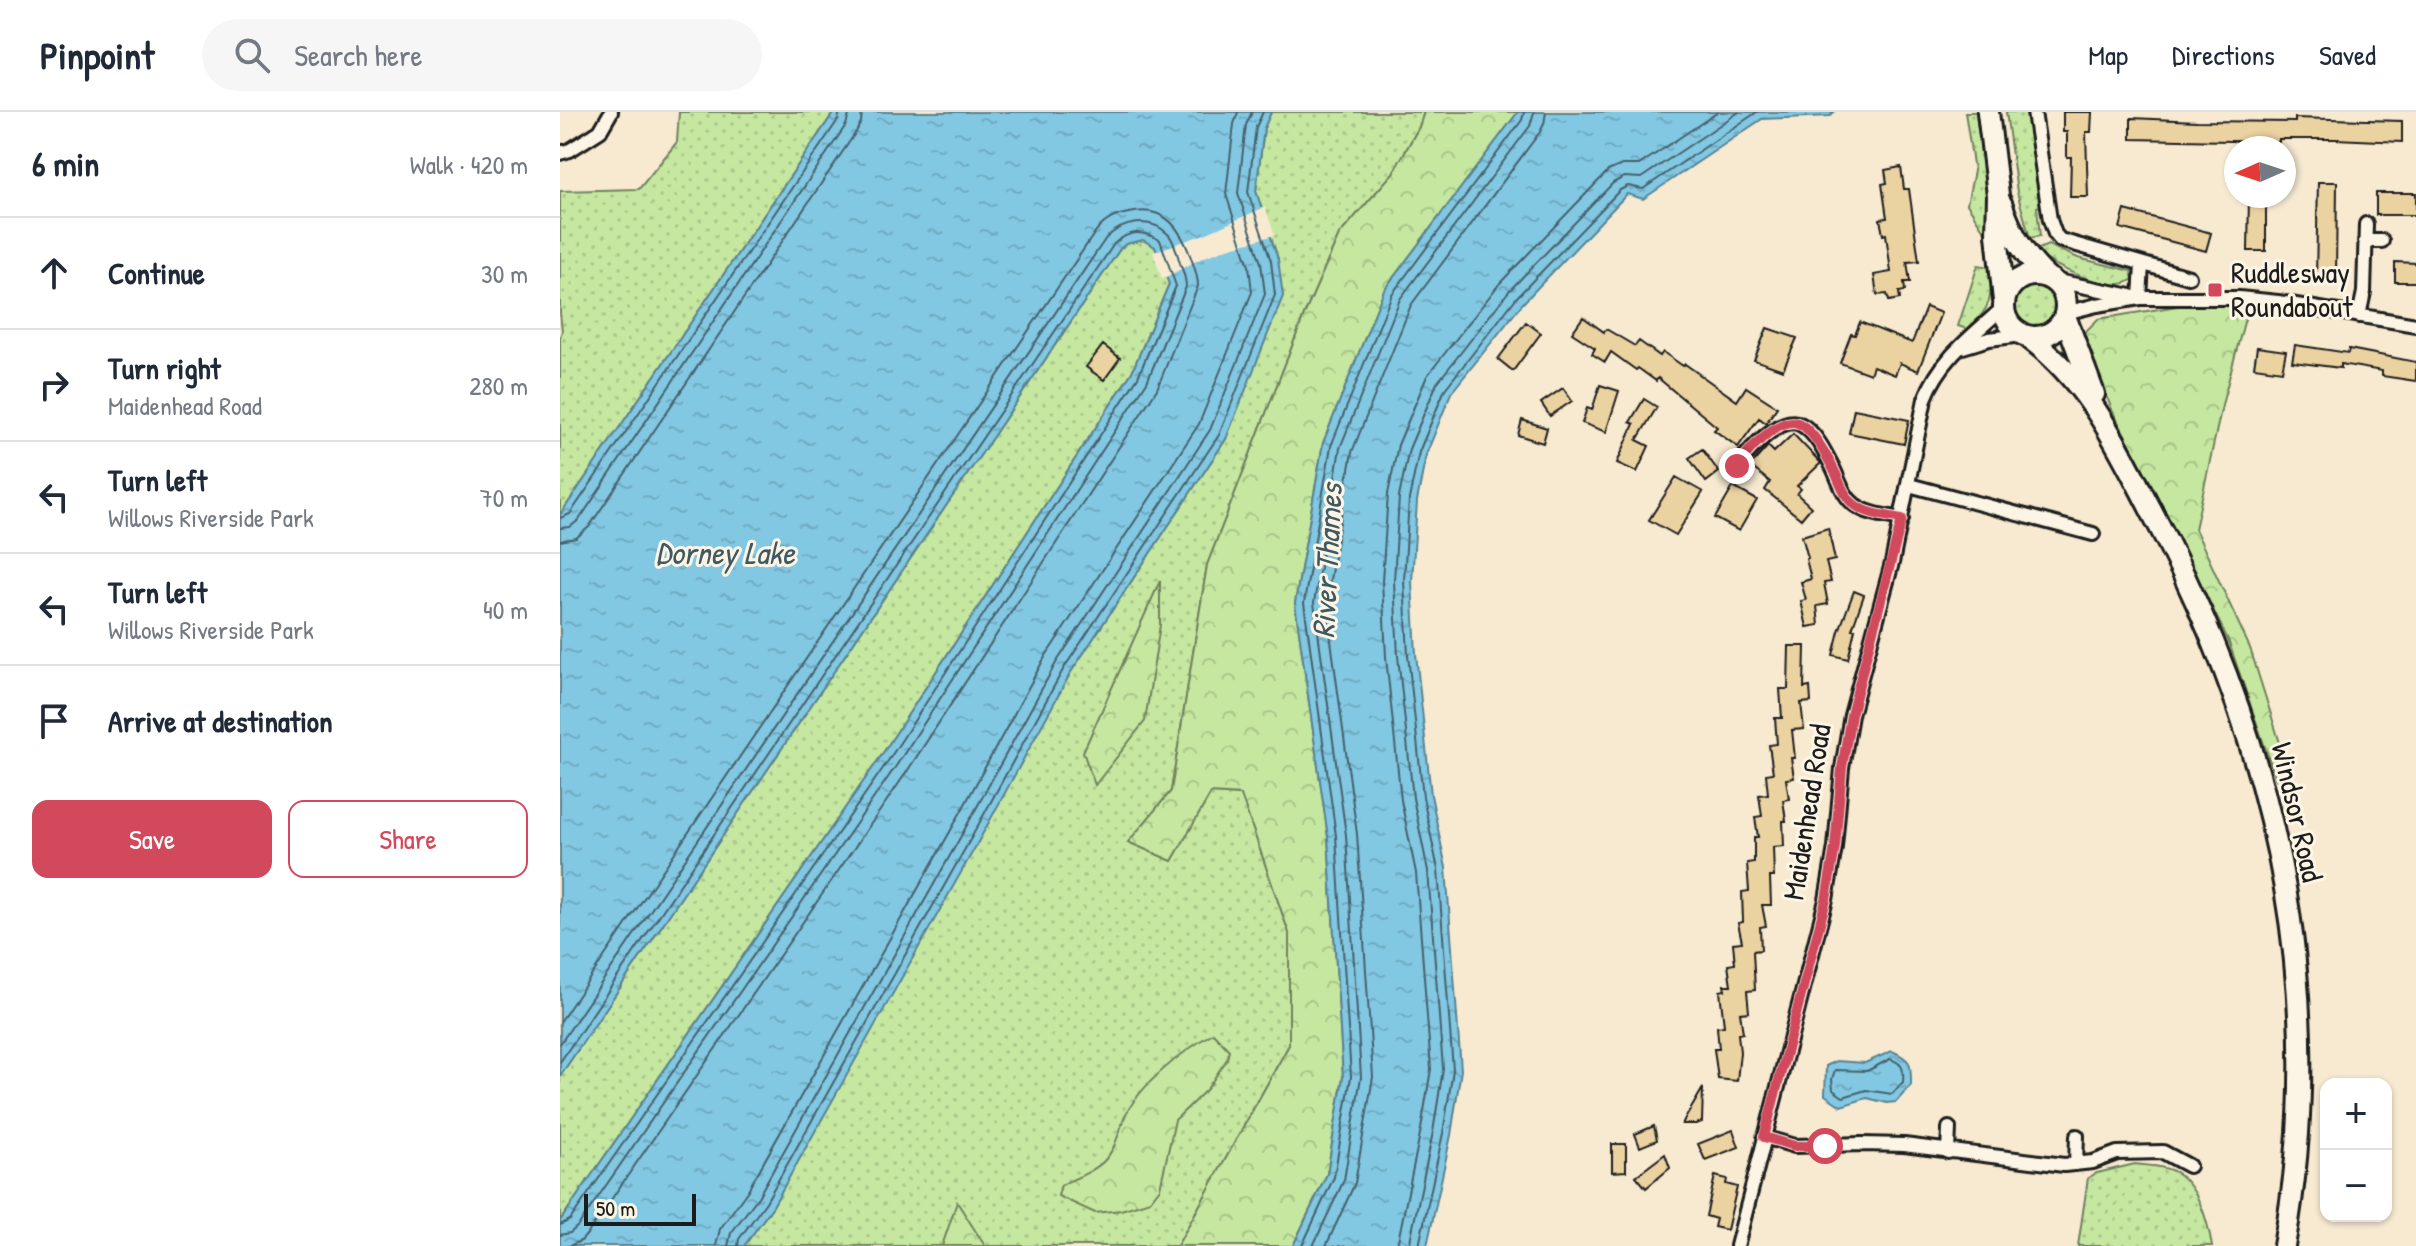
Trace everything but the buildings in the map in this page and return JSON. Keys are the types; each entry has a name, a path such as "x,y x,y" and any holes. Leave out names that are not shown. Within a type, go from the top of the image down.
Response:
{"main road":[{"path":"1988,112 1998,195 1997,234 2004,304 2009,324 2026,336 2040,337 2057,328 2065,314 2064,295 2030,260 2018,242 1998,195"},
{"path":"2004,304 2008,290 2021,278 2031,275 2050,279"},
{"name":"Windsor Road","path":"2065,314 2105,422 2181,567 2214,640 2255,754 2275,832 2289,912 2299,1033 2297,1140 2284,1246"},
{"name":"Windsor Road","path":"2026,336 2066,370 2105,422"}],"street":[{"path":"560,153 600,131 611,112"},
{"path":"2034,112 2050,220 2055,234 2065,243 2189,277"},
{"path":"2359,316 2364,292 2366,224"},
{"path":"2365,241 2382,241"},
{"path":"2140,298 2142,265"},
{"path":"2050,279 2140,298"},
{"path":"2065,314 2140,298 2261,300 2416,325"},
{"name":"Maidenhead Road","path":"1737,1246 1826,900 1851,715 1902,519 1929,388 1940,369 2004,304"},
{"path":"1959,348 1978,341 2026,336"},
{"path":"1737,466 1751,449 1773,431 1787,423 1799,423 1820,446 1853,504 1902,519"},
{"path":"1909,485 2093,534"},
{"path":"1948,1152 1949,1128"},
{"path":"2076,1164 2077,1136"},
{"path":"1764,1137 1795,1146 1890,1145 2064,1165 2093,1162 2117,1153 2163,1152 2189,1166"}],"green space":[{"path":"679,112 834,112 560,515 560,191 639,189 677,142"},
{"path":"1271,112 1424,112 1393,173 1339,235 1305,313 1207,565 1171,791 1129,842 1172,861 1211,793 1241,795 1289,933 1289,1045 1177,1246 744,1246 773,1206 1071,672 1226,439 1278,259 1256,191 1264,128"},
{"path":"1424,112 1518,112 1384,290 1323,443 1295,603 1328,837 1343,1077 1327,1174 1293,1246 1177,1246 1289,1045 1289,933 1241,795 1211,793 1172,861 1128,842 1171,791 1207,565 1305,313 1339,235 1393,173"},
{"path":"1965,112 1976,112 1989,238 1967,204 1974,171"},
{"path":"2006,112 2027,112 2040,206 2037,207 2040,236 2030,238 2017,192"},
{"path":"1143,240 1155,247 1169,284 1132,372 881,756 560,1221 560,1076 1120,249 1126,244"},
{"path":"2048,245 2078,258 2132,271 2133,279 2112,284 2083,277 2034,251"},
{"path":"1978,265 1991,267 1989,302 1967,329 1958,326"},
{"path":"2035,283 2051,290 2058,306 2051,322 2035,329 2019,322 2012,306 2019,290"},
{"path":"2202,302 2248,307 2223,401 2195,529 2250,648 2292,781 2276,779 2228,640 2112,410 2083,334 2098,319"},
{"path":"1160,581 1160,625 1145,721 1095,785 1083,752"},
{"path":"1213,1033 1229,1050 1227,1059 1207,1089 1175,1120 1160,1188 1150,1201 1121,1210 1095,1213 1058,1196 1061,1185 1105,1160 1133,1102 1153,1079"},
{"path":"2135,1164 2170,1170 2187,1182 2202,1208 2212,1246 2078,1246 2088,1178"},
{"path":"957,1202 985,1246 942,1246"}],"water":[{"name":"Dorney Lake","path":"834,112 1271,112 1264,128 1256,191 1278,259 1283,296 1226,439 1071,672 773,1206 744,1246 560,1246 560,1221 881,756 1132,372 1169,284 1155,247 1143,240 1126,244 1120,249 560,1076 560,515"},
{"name":"River Thames","path":"1518,112 1834,112 1830,116 1762,119 1643,199 1627,194 1523,303 1451,393 1426,455 1417,501 1412,582 1416,654 1431,795 1446,868 1461,1070 1451,1135 1427,1246 1293,1246 1327,1174 1343,1077 1328,837 1295,603 1323,443 1384,290"},
{"path":"1892,1051 1907,1060 1911,1072 1911,1085 1896,1102 1867,1098 1841,1106 1825,1095 1826,1066 1836,1061 1865,1063"}],"pier":[{"path":"1265,207 1275,235 1202,258 1162,279 1153,252 1205,234"}],"place":[{"name":"Ruddlesway Roundabout","path":"2215,290"}],"route":[{"path":"1737,466 1757,442 1787,423 1799,423 1820,446 1853,504 1902,519 1851,715 1826,900 1764,1137 1795,1146 1825,1146"}]}
